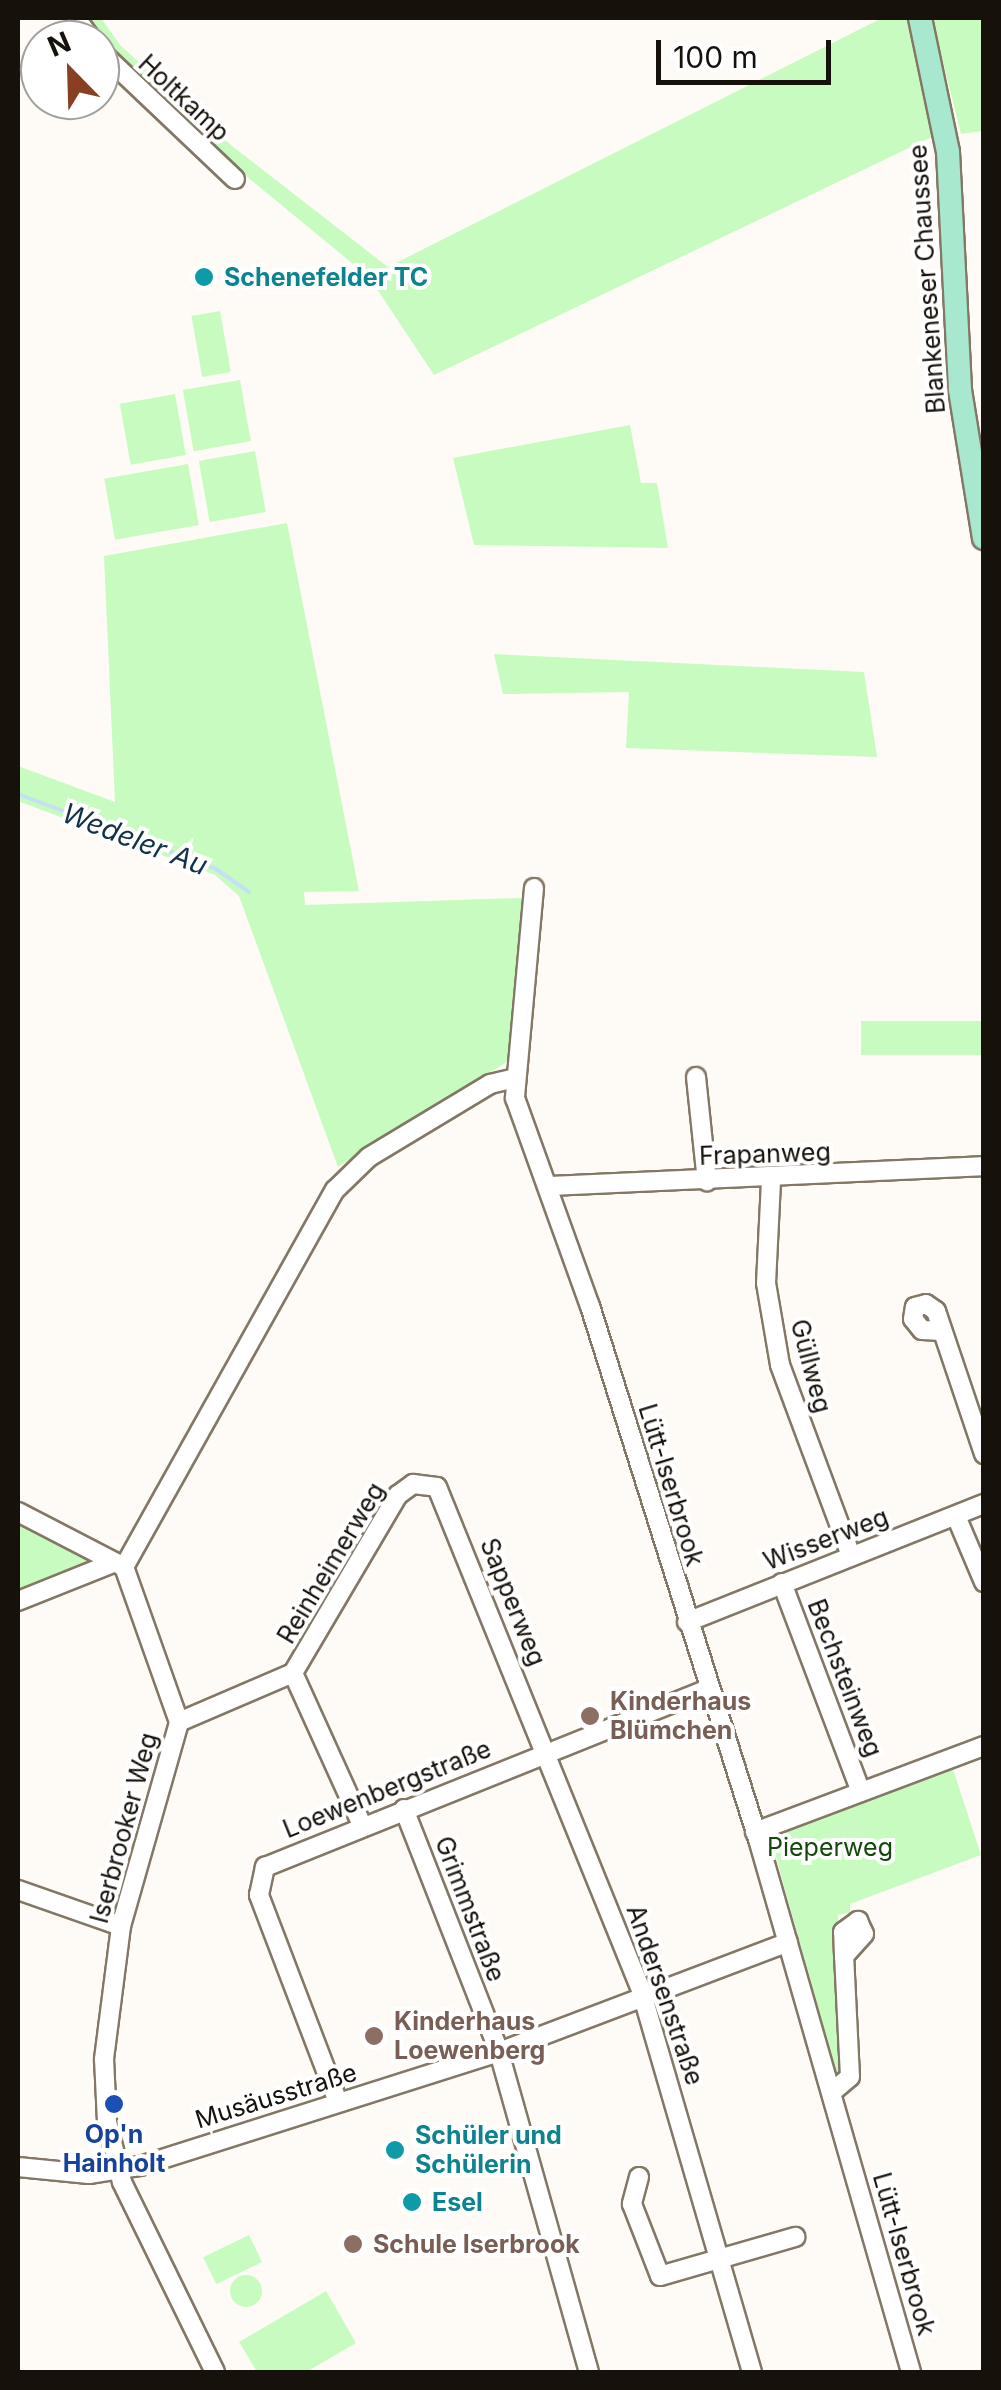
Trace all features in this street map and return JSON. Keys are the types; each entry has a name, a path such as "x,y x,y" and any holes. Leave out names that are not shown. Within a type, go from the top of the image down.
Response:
{"main road":[{"name":"Blankeneser Chaussee","path":"920,18 948,152 960,390 984,538"}],"street":[{"name":"Holtkamp","path":"120,69 235,179"},
{"name":"Lütt-Iserbrook","path":"534,888 512,1079 755,1832 912,2372"},
{"path":"696,1077 707,1181"},
{"path":"18,1601 118,1565 335,1190 369,1157 490,1084 512,1079"},
{"name":"Frapanweg","path":"548,1186 771,1180 984,1166"},
{"name":"Güllweg","path":"771,1180 766,1284 780,1364 851,1556"},
{"path":"942,1331 984,1454"},
{"name":"Reinheimerweg","path":"179,1722 293,1673 392,1504 407,1486 421,1482"},
{"name":"Sapperweg","path":"421,1482 443,1496 548,1752"},
{"name":"Wisserweg","path":"687,1622 984,1504"},
{"path":"18,1512 118,1565"},
{"path":"956,1516 984,1582"},
{"name":"Iserbrooker Weg","path":"118,1565 179,1722 121,1926 104,2078 117,2171 216,2372"},
{"name":"Bechsteinweg","path":"782,1583 862,1792"},
{"path":"293,1673 362,1825"},
{"name":"Loewenbergstraße","path":"338,2102 257,1883 272,1862 708,1689"},
{"path":"755,1832 984,1746"},
{"name":"Andersenstraße","path":"548,1752 644,1999 752,2372"},
{"name":"Grimmstraße","path":"404,1809 499,2052 589,2372"},
{"path":"18,1890 121,1926"},
{"name":"Musäusstraße","path":"117,2171 499,2052 788,1942"},
{"path":"832,2092 850,2076 844,1956"},
{"path":"18,2167 117,2171"},
{"path":"639,2178 632,2204 656,2273 794,2237"}],"green space":[{"path":"882,18 908,18 934,136 434,375 369,277 223,157 120,60 120,45 232,146 388,267"},
{"path":"932,18 983,18 983,131 961,134"},
{"path":"220,311 231,372 202,377 191,316"},
{"path":"240,380 251,441 194,451 183,390"},
{"path":"175,394 186,455 131,465 120,404"},
{"path":"630,425 641,483 657,483 668,548 474,545 453,458"},
{"path":"255,451 266,512 210,522 199,461"},
{"path":"188,464 199,525 115,540 104,479"},
{"path":"287,523 359,891 304,892 305,905 521,898 530,905 510,1060 338,1167 239,896 215,875 18,801 18,766 115,802 104,556"},
{"path":"494,654 864,672 877,757 626,748 629,692 503,694"},
{"path":"861,1021 983,1021 983,1055 861,1055"},
{"path":"18,1522 91,1558 85,1567 18,1591"},
{"name":"Pieperweg","path":"952,1766 981,1855 850,1904 850,1913 838,1915 844,2074 839,2082 772,1843 788,1830"},
{"path":"249,2235 262,2262 216,2284 203,2257"},
{"path":"246,2275 257,2280 262,2291 257,2302 246,2307 235,2302 230,2291 235,2280"},
{"path":"326,2291 356,2343 306,2372 257,2372 239,2342"}],"waterway":[{"name":"Wedeler Au","path":"18,794 216,869 249,892"}],"place":[{"name":"Schenefelder TC","path":"204,277"},
{"name":"Kinderhaus Blümchen","path":"590,1716"},
{"name":"Kinderhaus Loewenberg","path":"374,2036"},
{"name":"Op'n Hainholt","path":"114,2104"},
{"name":"Schüler und Schülerin","path":"395,2150"},
{"name":"Esel","path":"412,2202"},
{"name":"Schule Iserbrook","path":"353,2244"}]}
